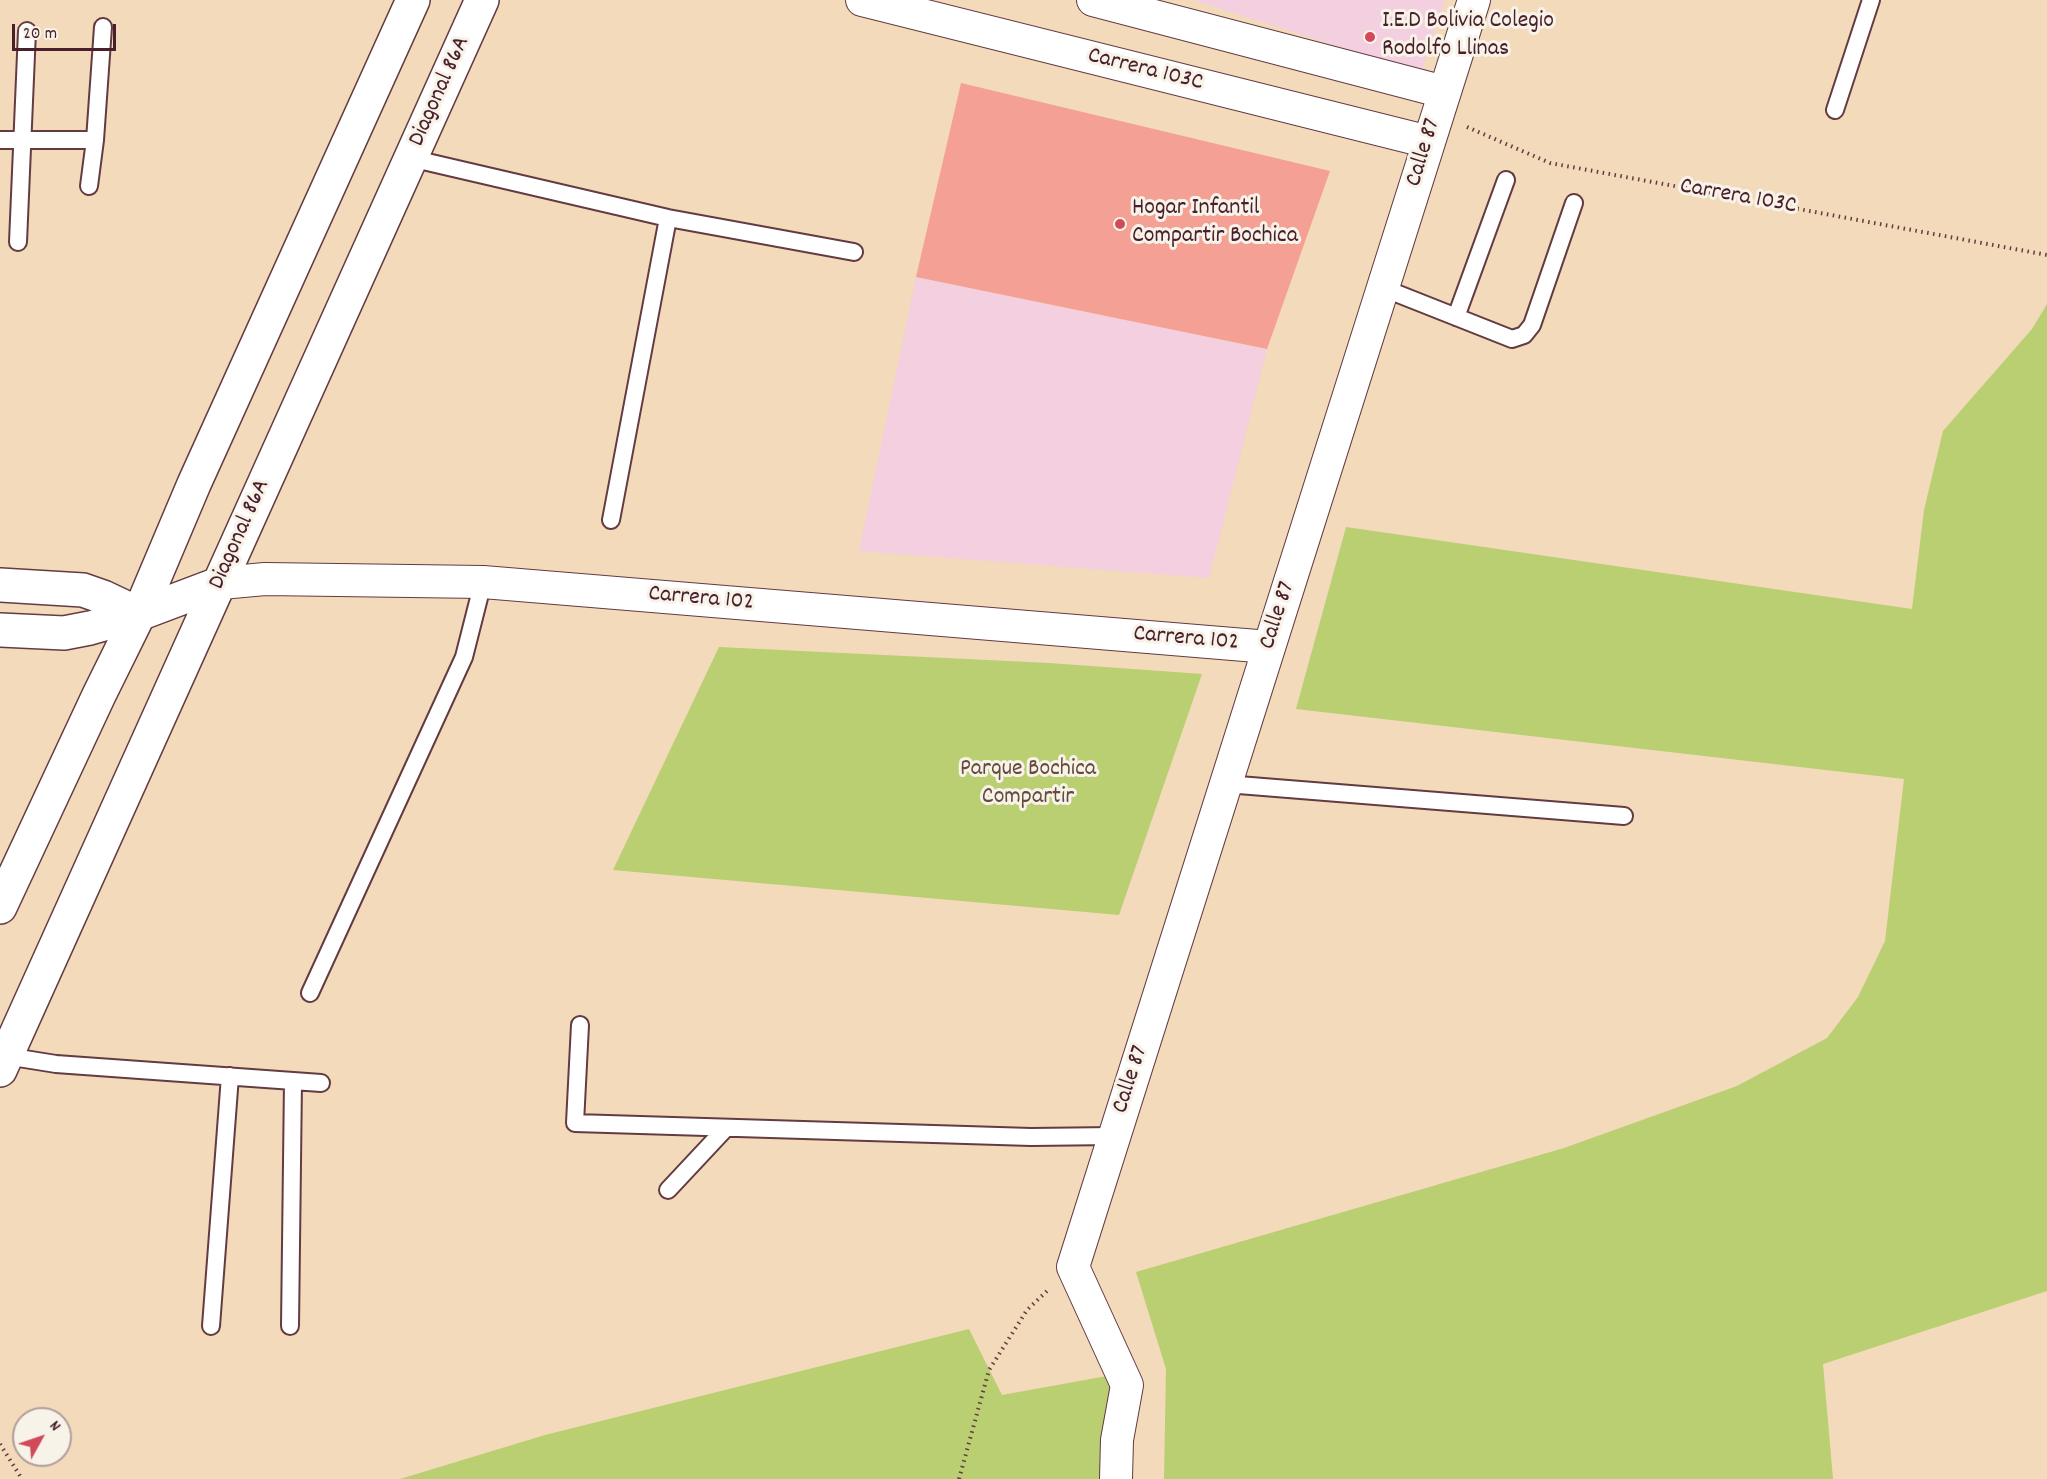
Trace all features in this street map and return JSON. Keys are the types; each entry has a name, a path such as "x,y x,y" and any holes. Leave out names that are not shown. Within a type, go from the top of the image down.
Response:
{"street":[{"path":"0,907 139,614 204,463 413,0"},
{"name":"Diagonal 86A","path":"3,1063 482,0"},
{"name":"Carrera 103C","path":"862,0 1437,116"},
{"path":"1093,0 1437,116"},
{"name":"Calle 87","path":"1073,1267 1474,0"},
{"name":"Carrera 102","path":"0,630 64,633 90,628 139,614 220,583 265,579 483,582 1269,647"},
{"path":"0,585 83,590 139,614"},
{"path":"1073,1267 1127,1385 1117,1440 1116,1479"}],"lane":[{"path":"1835,110 1871,0"},
{"path":"89,186 95,140 103,27"},
{"path":"18,242 27,31"},
{"path":"0,140 95,140"},
{"path":"410,158 668,218 854,252"},
{"path":"1456,317 1506,180"},
{"path":"1383,288 1512,339 1524,335 1532,325 1574,203"},
{"path":"611,520 668,218"},
{"path":"310,993 464,657 483,582"},
{"path":"1226,784 1624,816"},
{"path":"580,1025 575,1123 1031,1137 1115,1136"},
{"path":"3,1063 56,1064 321,1083"},
{"path":"211,1326 230,1076"},
{"path":"290,1326 294,1081"},
{"path":"668,1190 726,1128"}],"path":[{"name":"Carrera 103C","path":"1437,116 1550,163 2047,255"},
{"path":"959,1479 990,1370 1027,1310 1073,1267"},
{"path":"0,1444 22,1479"}],"shaded area":[{"name":"I.E.D Bolivia Colegio Rodolfo Llinas","path":"1193,0 1445,0 1421,73"},
{"path":"916,277 1267,349 1209,578 859,551"}],"green space":[{"path":"2047,304 2047,1291 1823,1364 1833,1479 1164,1479 1166,1369 1136,1272 1564,1148 1737,1086 1827,1038 1858,997 1885,941 1904,779 1296,709 1346,527 1912,609 1924,510 1943,431 2032,329"},
{"name":"Parque Bochica Compartir","path":"719,647 1049,663 1202,674 1119,915 613,870"},
{"path":"969,1329 1002,1395 1118,1374 1112,1479 400,1479 545,1435"}],"building":[{"name":"Hogar Infantil Compartir Bochica","path":"961,83 1330,171 1267,349 916,277"}],"place":[{"name":"I.E.D Bolivia Colegio Rodolfo Llinas","path":"1370,37"},
{"name":"Hogar Infantil Compartir Bochica","path":"1120,224"}]}
